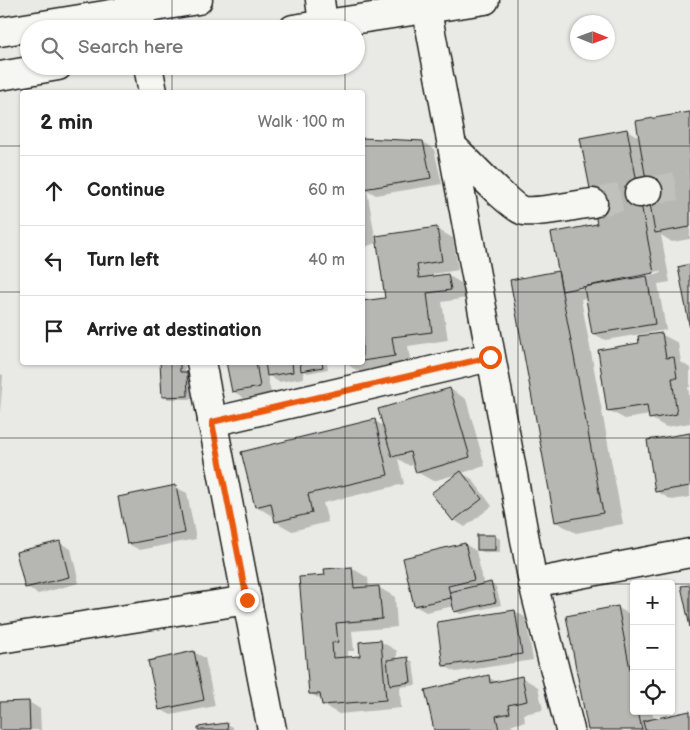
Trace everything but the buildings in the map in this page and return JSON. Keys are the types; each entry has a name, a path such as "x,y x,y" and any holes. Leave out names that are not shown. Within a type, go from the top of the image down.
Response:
{"main road":[{"path":"87,20 138,13 198,0"},
{"path":"308,20 321,12 485,0"},
{"path":"426,5 533,583 570,730"},
{"path":"0,32 20,29"},
{"path":"0,76 20,73"},
{"path":"150,75 153,90"},
{"path":"453,147 522,211 593,203"},
{"path":"212,422 490,357"},
{"path":"202,365 272,730"},
{"path":"533,583 690,553"},
{"path":"0,640 247,600"}],"tunnel":[{"path":"648,191 690,184"},
{"path":"593,203 639,193"}],"route":[{"path":"247,600 212,422 490,357"}]}
